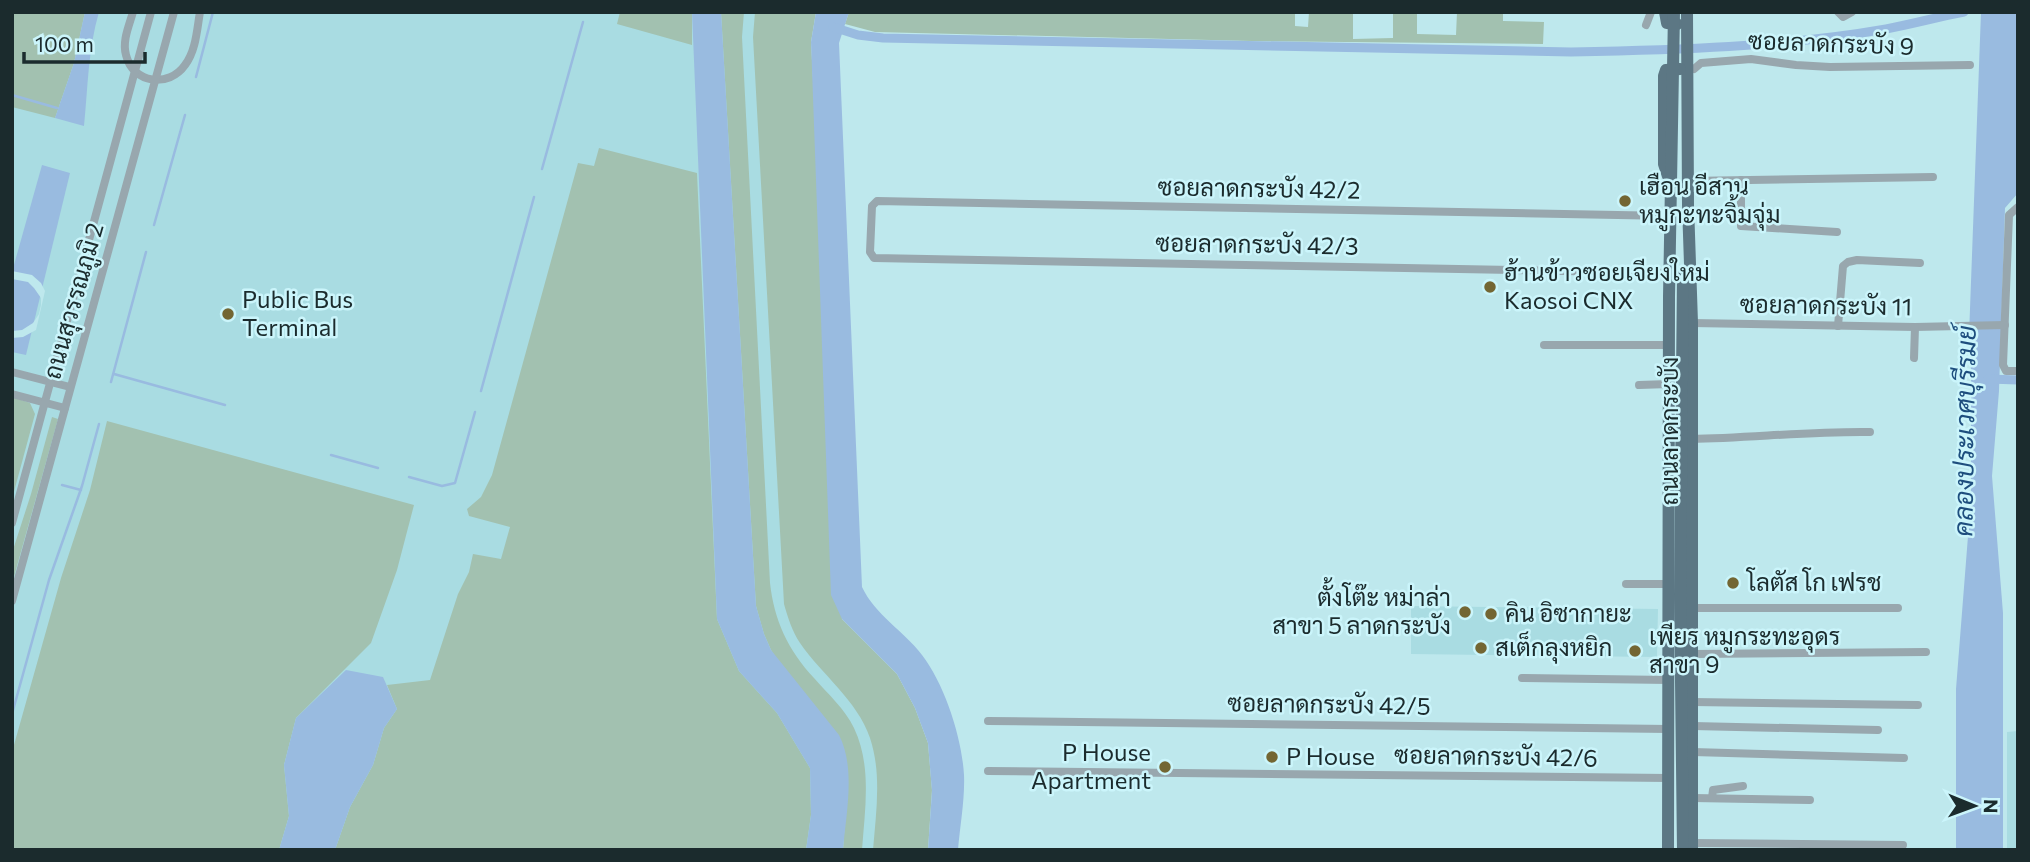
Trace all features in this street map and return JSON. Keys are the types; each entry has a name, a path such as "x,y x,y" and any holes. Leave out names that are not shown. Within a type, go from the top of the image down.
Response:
{"main road":[{"path":"1665,12 1667,23 1692,24 1695,12"},
{"name":"ถนนลาดกระบัง","path":"1668,850 1669,345 1674,12"},
{"name":"ถนนลาดกระบัง","path":"1687,12 1693,608 1693,798 1689,848"},
{"path":"1672,181 1664,164 1664,76 1669,69 1694,69 1694,149 1688,177"},
{"path":"1688,205 1681,310 1680,596 1689,848"},
{"path":"1670,603 1676,633 1679,725 1677,850"}],"street":[{"path":"132,12 126,36 125,52 128,63 143,77 159,80 174,76 186,64 191,55 200,12"},
{"name":"ถนนสุวรรณภูมิ 2","path":"12,523 150,12"},
{"name":"ถนนสุวรรณภูมิ 2","path":"12,601 174,12"},
{"path":"1646,25 1651,12"},
{"path":"1838,12 1843,18 1852,12"},
{"name":"ซอยลาดกระบัง 9","path":"1694,69 1701,63 1751,59 1830,67 1970,65"},
{"path":"1688,177 1741,180 1933,177"},
{"path":"1741,180 1741,226 1837,232"},
{"name":"ซอยลาดกระบัง 42/2","path":"872,229 872,206 877,201 1671,216"},
{"path":"2018,207 2009,215 2001,325 2004,370 2018,371"},
{"name":"ซอยลาดกระบัง 42/3","path":"872,229 870,252 874,258 1670,273"},
{"path":"1838,326 1843,266 1848,262 1857,260 1920,264"},
{"name":"ซอยลาดกระบัง 11","path":"1692,323 1915,327 2001,325"},
{"path":"1914,358 1915,327"},
{"path":"1544,345 1669,345"},
{"path":"12,372 70,387"},
{"path":"1639,385 1669,384"},
{"path":"12,394 65,408"},
{"path":"1691,439 1825,431 1870,432"},
{"path":"1626,584 1670,584"},
{"path":"1693,608 1898,608"},
{"path":"1693,654 1926,652"},
{"path":"1522,678 1669,680"},
{"path":"1693,702 1918,705"},
{"name":"ซอยลาดกระบัง 42/5","path":"988,721 1669,729"},
{"path":"1693,726 1878,730"},
{"path":"1693,752 1904,758"},
{"name":"ซอยลาดกระบัง 42/6","path":"988,771 1668,778"},
{"path":"1712,798 1713,790 1743,786"},
{"path":"1693,798 1810,800"},
{"path":"1689,848 1903,845"}],"shaded area":[{"path":"12,12 791,12 814,592 880,689 905,850 12,850"},
{"path":"85,12 99,12 90,54 84,126 55,118 74,63"},
{"path":"692,12 721,12 756,606 771,650 839,735 844,748 849,776 843,850 806,850 811,815 810,768 777,713 739,671 717,619"},
{"path":"816,12 849,12 839,43 862,587 874,606 922,655 938,681 951,712 960,745 964,775 958,850 928,850 932,791 928,743 915,708 897,674 842,619 831,595 811,42"},
{"path":"1981,12 2018,12 2018,193 2005,208 1999,391 1992,476 2003,613 2003,850 1956,850 1956,689 1971,498 1969,336"},
{"path":"42,165 70,173 26,355 12,352 12,272"},
{"path":"1411,606 1658,609 1657,657 1411,654"},
{"path":"346,670 383,677 397,709 384,728 373,765 350,807 335,850 279,850 289,816 284,765 296,718"},
{"path":"2018,731 2018,850 2007,850 2007,732"}],"green space":[{"path":"12,12 85,12 74,63 55,118 12,107"},
{"path":"620,12 692,12 692,45 617,24"},
{"path":"721,12 744,12 742,37 772,597 784,634 797,657 846,714 860,742 866,788 862,850 843,850 848,774 771,650 756,606"},
{"path":"755,12 816,12 811,42 842,619 897,674 915,708 928,743 932,790 928,850 873,850 877,780 870,738 857,712 800,643 784,604 753,37"},
{"path":"849,12 1295,12 1295,26 1308,27 1309,12 1353,12 1353,39 1393,38 1393,12 1417,12 1417,34 1456,35 1457,12 1503,12 1503,21 1544,22 1543,44 1252,41 875,32 845,24"},
{"path":"599,148 697,173 717,619 739,671 777,713 810,768 811,815 806,850 335,850 350,807 373,765 384,728 397,709 387,685 430,680 473,554 501,559 510,527 469,516 467,509 481,497 492,475 578,163 594,166"},
{"path":"13,397 30,403 35,414 12,499"},
{"path":"52,417 58,419 12,584 12,553"},
{"path":"107,421 414,505 397,570 371,643 296,718 284,765 289,816 279,850 12,850 12,752 61,578 90,490"}],"pier":[{"path":"12,271 32,275 45,291 36,330 23,337 12,338 12,331 22,330 33,323 39,314 41,298 28,282 12,279"}],"waterway":[{"path":"196,77 213,12"},
{"path":"833,27 858,35 883,38 1571,52 1689,49 1808,40 1886,29 1964,12"},
{"path":"542,169 583,22"},
{"path":"12,95 57,108"},
{"path":"154,225 185,115"},
{"path":"481,391 534,197"},
{"path":"111,382 146,252"},
{"path":"114,374 225,405"},
{"name":"คลองประเวศบุรีรมย์","path":"1988,379 2018,380"},
{"path":"409,477 442,486 455,483 475,412"},
{"path":"12,714 49,580 82,486 99,424"},
{"path":"331,455 378,468"},
{"path":"62,485 81,490"}],"place":[{"name":"เฮือน อีสาน หมูกะทะจิ้มจุ่ม","path":"1625,201"},
{"name":"ฮ้านข้าวซอยเจียงใหม่ Kaosoi CNX","path":"1490,287"},
{"name":"Public Bus Terminal","path":"228,314"},
{"name":"โลตัส โก เฟรช","path":"1733,583"},
{"name":"ตั้งโต๊ะ หม่าล่า สาขา 5 ลาดกระบัง","path":"1465,612"},
{"name":"คิน อิซากายะ","path":"1491,614"},
{"name":"สเต็กลุงหยิก","path":"1481,648"},
{"name":"เพียร หมูกระทะอุดร สาขา 9","path":"1635,651"},
{"name":"P House","path":"1272,757"},
{"name":"P House Apartment","path":"1165,767"}]}
